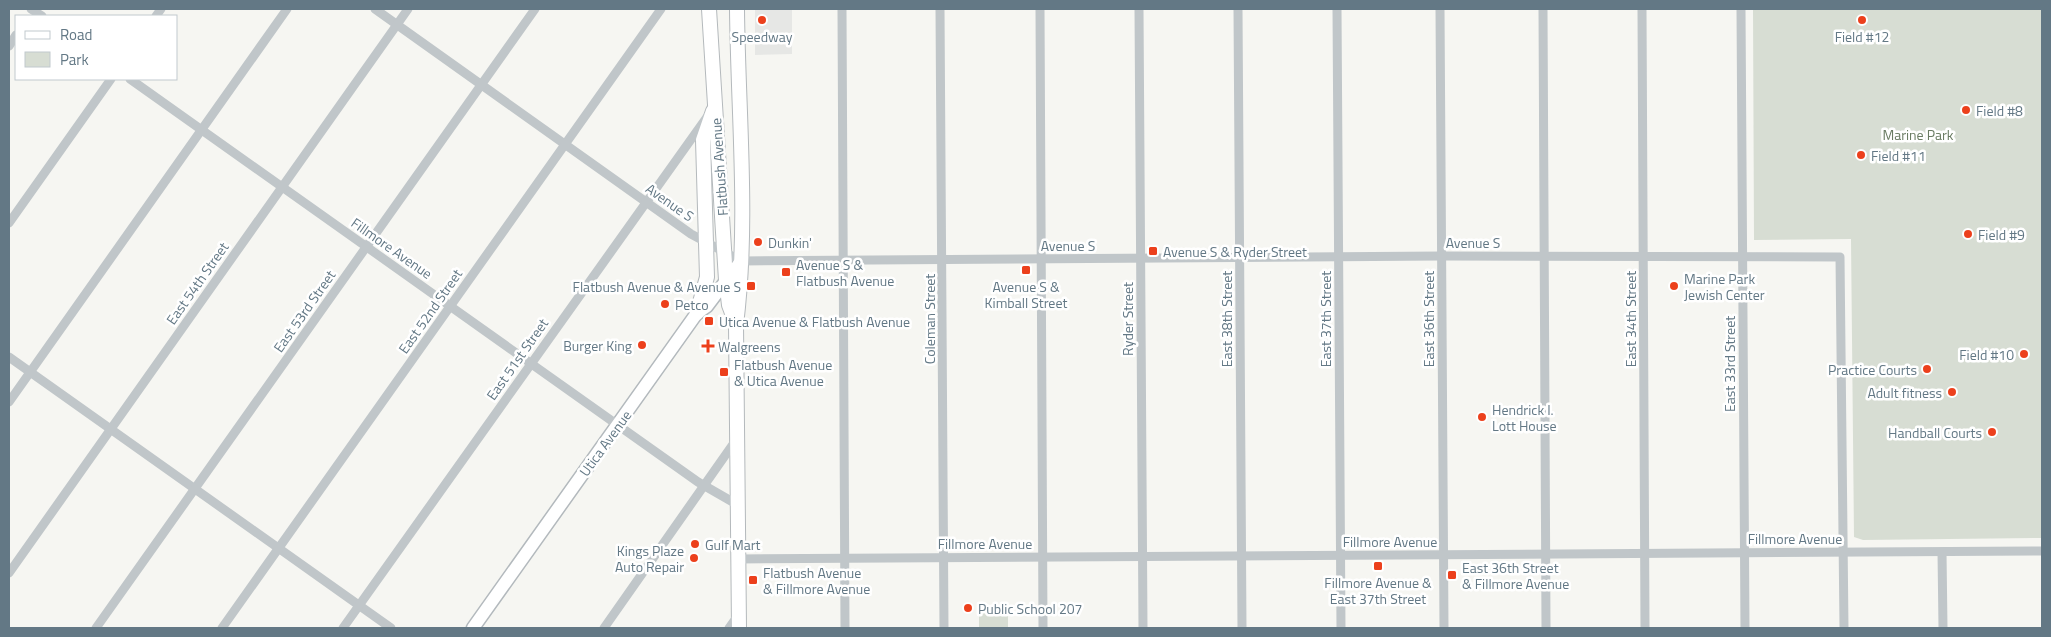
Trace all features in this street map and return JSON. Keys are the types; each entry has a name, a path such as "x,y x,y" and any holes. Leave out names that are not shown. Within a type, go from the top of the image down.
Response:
{"main road":[{"name":"Flatbush Avenue","path":"709,9 726,280 729,305 736,324"},
{"name":"Flatbush Avenue","path":"737,9 741,118 741,290 736,324 739,621"},
{"path":"697,313 707,277 703,140 715,106"},
{"name":"Utica Avenue","path":"473,628 697,313 707,306 741,261"}],"street":[{"path":"9,402 288,9"},
{"name":"Avenue S","path":"375,9 645,202 707,243 741,261 1442,256 1840,257 1843,552"},
{"name":"East 54th Street","path":"9,573 408,9"},
{"name":"East 53rd Street","path":"96,628 535,9"},
{"name":"East 52nd Street","path":"222,628 661,9"},
{"path":"842,9 845,628"},
{"name":"Coleman Street","path":"940,9 944,628"},
{"path":"1040,9 1043,628"},
{"name":"Ryder Street","path":"1139,9 1143,628"},
{"name":"East 38th Street","path":"1238,9 1242,628"},
{"name":"East 37th Street","path":"1337,9 1341,628"},
{"name":"East 36th Street","path":"1440,9 1444,628"},
{"path":"1543,9 1546,628"},
{"name":"East 34th Street","path":"1642,9 1645,628"},
{"name":"East 33rd Street","path":"1741,9 1745,628"},
{"path":"9,224 110,80"},
{"name":"Fillmore Avenue","path":"131,80 704,486 738,505"},
{"name":"East 51st Street","path":"343,628 715,106"},
{"path":"9,357 390,628"},
{"path":"604,628 737,439"},
{"name":"Fillmore Avenue","path":"738,559 2042,551"},
{"path":"1843,552 1844,628"},
{"path":"1942,552 1942,628"},
{"path":"729,628 739,621"}],"shaded area":[{"path":"755,9 792,9 792,54 755,55"}],"green space":[{"name":"Marine Park","path":"1753,9 2042,9 2042,538 1863,540 1854,537 1851,239 1754,240"},
{"path":"979,610 1008,610 1008,628 979,628"}],"place":[{"name":"Speedway","path":"762,20"},
{"name":"Field #12","path":"1862,20"},
{"name":"Field #8","path":"1966,110"},
{"name":"Field #11","path":"1861,155"},
{"name":"Field #9","path":"1968,234"},
{"name":"Dunkin'","path":"758,242"},
{"name":"Avenue S & Ryder Street","path":"1153,251"},
{"name":"Avenue S & Kimball Street","path":"1026,270"},
{"name":"Avenue S & Flatbush Avenue","path":"786,272"},
{"name":"Flatbush Avenue & Avenue S","path":"751,286"},
{"name":"Marine Park Jewish Center","path":"1674,286"},
{"name":"Petco","path":"665,304"},
{"name":"Utica Avenue & Flatbush Avenue","path":"709,321"},
{"name":"Burger King","path":"642,345"},
{"name":"Walgreens","path":"708,346"},
{"name":"Field #10","path":"2024,354"},
{"name":"Practice Courts","path":"1927,369"},
{"name":"Flatbush Avenue & Utica Avenue","path":"724,372"},
{"name":"Adult fitness","path":"1952,392"},
{"name":"Hendrick I. Lott House","path":"1482,417"},
{"name":"Handball Courts","path":"1992,432"},
{"name":"Gulf Mart","path":"695,544"},
{"name":"Kings Plaze Auto Repair","path":"694,558"},
{"name":"Fillmore Avenue & East 37th Street","path":"1378,566"},
{"name":"East 36th Street & Fillmore Avenue","path":"1452,575"},
{"name":"Flatbush Avenue & Fillmore Avenue","path":"753,580"},
{"name":"Public School 207","path":"968,608"}]}
